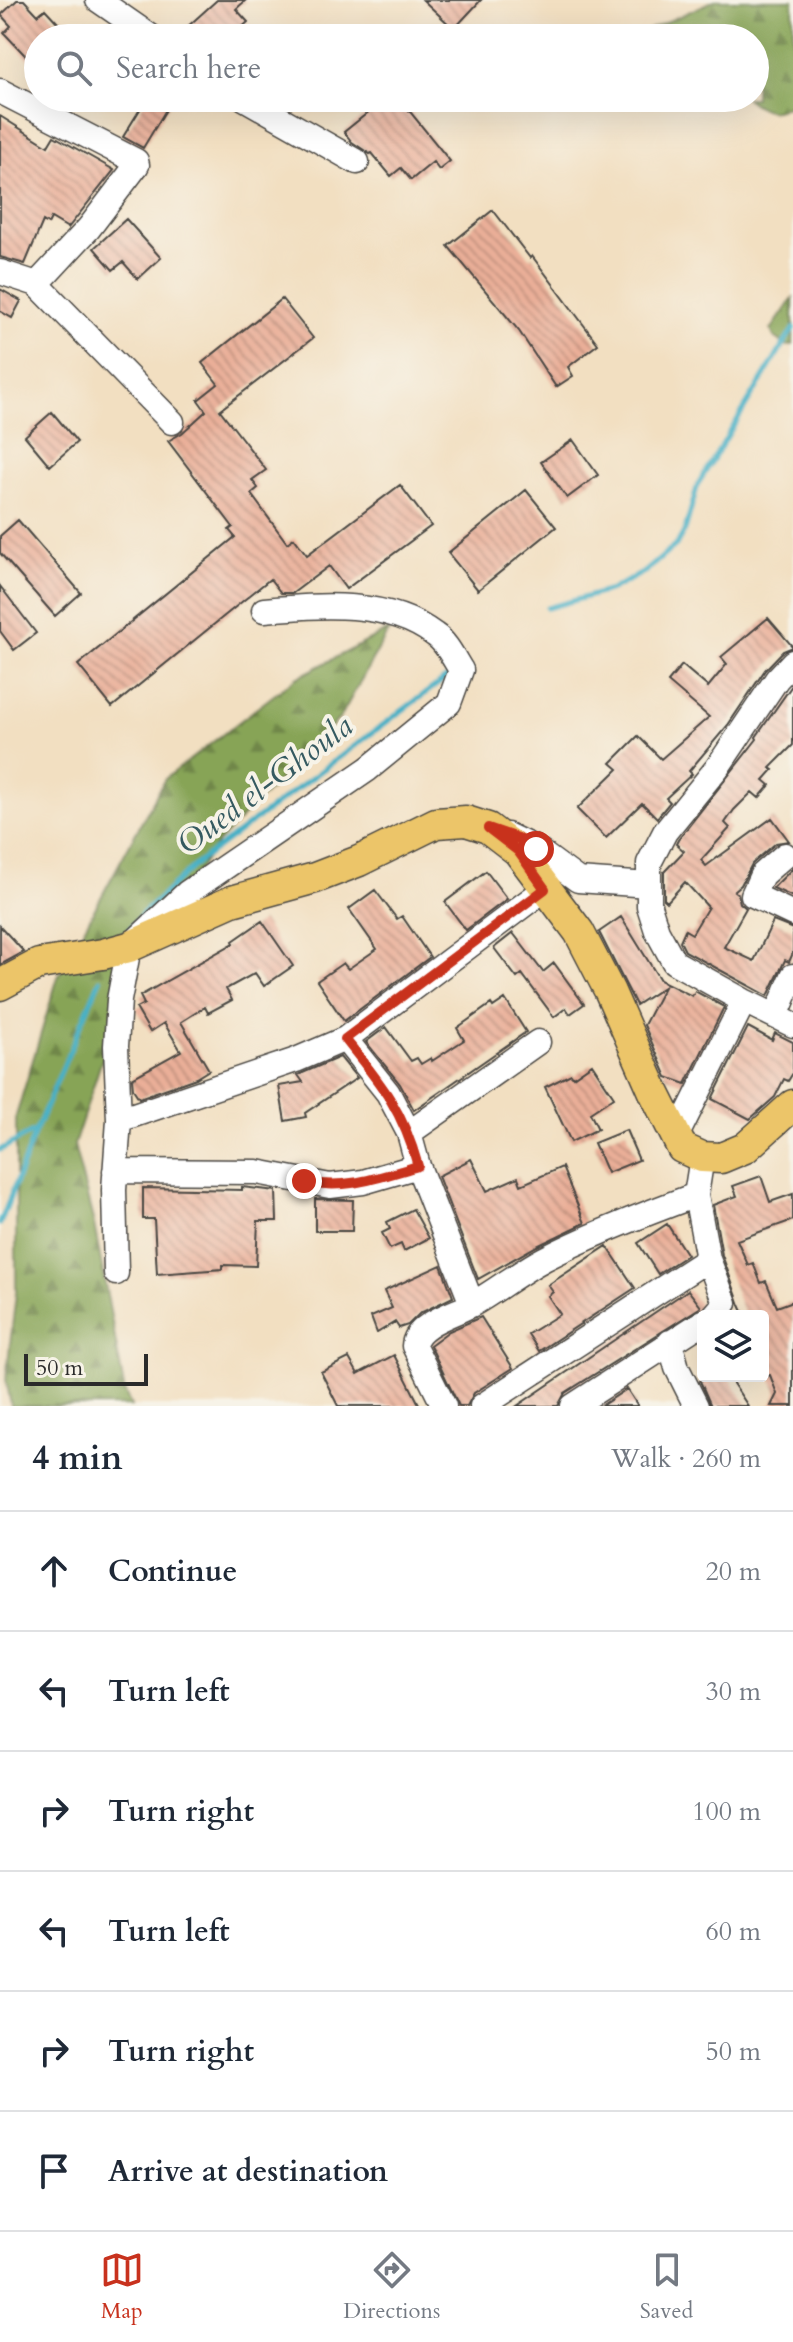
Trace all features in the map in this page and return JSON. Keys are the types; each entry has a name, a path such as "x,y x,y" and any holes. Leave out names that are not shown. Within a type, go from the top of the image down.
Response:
{"main road":[{"path":"0,985 39,964 129,947 232,901 315,878 359,861 436,823 466,821 488,828 518,851 579,932 682,1148 702,1157 721,1158 745,1148 793,1105"}],"street":[{"path":"98,0 133,24"},
{"path":"0,91 24,103"},
{"path":"37,284 89,228 137,165 136,161 41,112"},
{"path":"269,112 357,162"},
{"path":"0,272 37,284 172,422"},
{"path":"116,1273 115,1171 119,1120 116,1046 119,1000 129,947 187,893 368,769 449,703 461,670 438,636 399,614 308,606 264,610"},
{"path":"793,662 777,679 717,768 665,832 649,863 649,906 657,931 674,962 785,1020 793,976"},
{"path":"488,828 517,838 578,880 649,885"},
{"path":"785,855 762,875 753,895 793,914"},
{"path":"119,1120 296,1060 345,1039 545,889"},
{"path":"676,1137 744,1001"},
{"path":"345,1039 388,1093 409,1133 418,1166 472,1304"},
{"path":"409,1133 538,1042"},
{"path":"702,1157 696,1195 708,1259 725,1303 719,1310"},
{"path":"115,1171 257,1172 330,1186 363,1182 418,1166"},
{"path":"444,1406 414,1346 415,1340 426,1328 472,1304 542,1260 632,1219 696,1195"},
{"path":"482,1406 708,1259"},
{"path":"573,1406 697,1326"},
{"path":"670,1342 677,1368 696,1406"}],"green space":[{"path":"715,0 793,0 793,103 769,110 769,24 662,24"},
{"path":"793,298 793,345 788,346 774,337 771,330"},
{"path":"389,630 340,718 218,842 133,965 74,1145 94,1224 125,1393 131,1406 11,1406 6,1379 16,1293 16,1116 58,977 165,779 296,678"}],"building":[{"path":"17,0 24,0 38,15 45,9 59,24 24,24 24,54 4,33 11,26 1,15"},
{"path":"217,0 246,0 236,9 248,22 246,24 190,24"},
{"path":"423,0 481,0 459,24 449,24"},
{"path":"138,112 165,112 143,148 123,137"},
{"path":"369,112 410,112 450,161 439,170 433,162 411,180 401,168 391,176 372,153 352,142 344,132"},
{"path":"0,116 48,146 54,136 114,170 68,228 51,218 48,224 43,221 25,264 0,257"},
{"path":"493,210 598,344 568,367 573,376 556,387 519,331 448,246"},
{"path":"126,219 161,258 138,279 123,262 113,270 94,248"},
{"path":"0,289 21,301 12,318 0,311"},
{"path":"282,299 313,338 220,410 266,470 252,480 258,488 251,494 287,543 294,538 307,555 400,485 431,526 346,589 329,566 293,593 281,593 270,579 112,707 78,665 235,537 229,530 233,527 168,441 206,411 198,400 218,384 202,363"},
{"path":"52,412 77,442 50,466 25,436"},
{"path":"573,440 598,475 567,498 541,462"},
{"path":"526,490 556,527 478,590 448,553"},
{"path":"18,520 81,593 55,616 0,553 0,536"},
{"path":"0,586 36,633 14,650 0,631"},
{"path":"768,618 793,647 783,651 765,670 728,725 689,771 692,774 666,798 670,802 657,818 642,803 606,838 577,809 618,769 611,763 638,736 661,759 709,717 668,682 682,665 708,687 727,664 721,657"},
{"path":"793,684 793,745 770,768 773,770 764,780 770,785 759,798 752,792 734,810 725,823 730,828 701,860 706,866 772,818 789,841 776,843 752,864 741,885 734,891 746,908 724,947 754,961 773,921 793,929 793,953 789,962 785,960 768,996 685,951 680,941 685,930 692,934 708,907 685,882 667,902 664,899 664,872 684,851 676,844 678,840 757,739"},
{"path":"793,868 793,897 773,888"},
{"path":"486,871 507,899 466,930 445,902"},
{"path":"375,890 397,919 402,916 430,957 344,1021 317,981 343,963 348,969 377,949 349,909"},
{"path":"621,917 660,980 692,996 695,991 724,1007 686,1084 667,1077 644,1025 664,987 636,1005 599,932"},
{"path":"262,921 293,966 264,986 255,973 226,989 232,1000 208,1013 205,1007 181,1022 209,1070 196,1078 139,1098 133,1089 132,1078 181,1051 164,1023 150,1032 136,1008 144,1004 140,996 234,943"},
{"path":"0,926 24,952 0,965"},
{"path":"513,933 543,972 554,963 584,1004 570,1014 566,1008 554,1017 522,974 517,978 494,948"},
{"path":"505,999 526,1032 414,1110 400,1084 366,1042 386,1027 411,1061 417,1058 421,1064 431,1058 432,1061 464,1040 457,1028 491,1004 493,1007"},
{"path":"748,1027 772,1040 775,1033 793,1042 793,1073 788,1081 784,1079 775,1097 750,1119 712,1099"},
{"path":"340,1057 357,1078 305,1113 306,1117 285,1121 279,1086 303,1082 298,1075"},
{"path":"592,1064 614,1097 590,1113 598,1129 571,1142 545,1087 571,1074 573,1077"},
{"path":"626,1130 639,1160 607,1173 594,1143"},
{"path":"471,1159 487,1191 518,1177 521,1185 562,1167 585,1223 478,1279 438,1176"},
{"path":"761,1176 770,1202 793,1194 793,1220 737,1240 748,1265 753,1263 761,1283 766,1281 777,1307 793,1301 793,1406 771,1406 777,1394 769,1375 769,1310 742,1310 722,1255 713,1205 737,1196 733,1186"},
{"path":"242,1187 276,1191 277,1221 258,1221 256,1266 223,1265 223,1269 157,1274 154,1219 143,1219 143,1188 242,1190"},
{"path":"315,1199 353,1200 352,1231 315,1231"},
{"path":"413,1209 429,1238 404,1251 401,1244 390,1249 382,1233 390,1229 387,1222"},
{"path":"667,1224 687,1255 658,1274 638,1243"},
{"path":"607,1246 635,1288 539,1351 528,1334 560,1314 548,1296 553,1292 548,1285"},
{"path":"441,1265 453,1297 420,1313 408,1325 399,1328 395,1322 377,1333 371,1317 392,1308 384,1291"},
{"path":"688,1290 701,1307 565,1393 558,1406 517,1406"},
{"path":"481,1317 513,1368 474,1393 467,1406 459,1406 430,1345 449,1331"},
{"path":"394,1355 420,1406 338,1406 321,1372 349,1358 358,1374"},
{"path":"700,1382 732,1382 748,1406 711,1406"},
{"path":"627,1389 638,1406 601,1406"}],"waterway":[{"name":"Oued el-Ghoula","path":"547,608 611,590 646,571 677,544 685,530 698,484 793,329"},
{"name":"Oued el-Ghoula","path":"125,935 143,913 196,864 450,675"},
{"name":"Oued el-Ghoula","path":"0,1150 36,1130 100,980"},
{"path":"0,1224 35,1132"}],"route":[{"path":"304,1181 330,1186 353,1185 418,1166 409,1133 388,1093 345,1039 545,889 518,851 488,828 517,838 536,849"}]}
